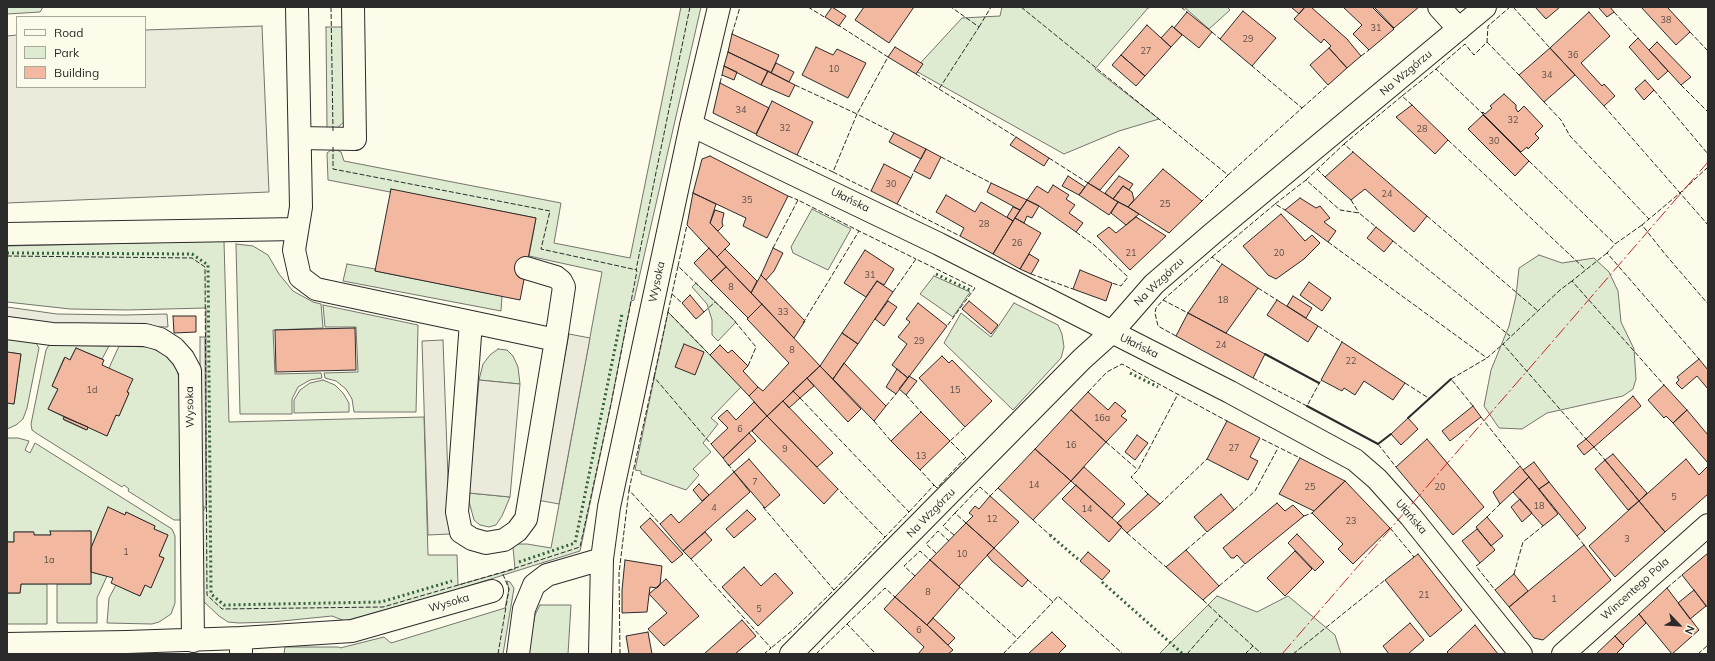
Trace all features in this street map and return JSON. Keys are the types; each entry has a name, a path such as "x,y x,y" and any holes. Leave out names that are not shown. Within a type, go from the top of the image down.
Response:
{"street":[{"path":"297,7 301,207 294,250 300,277 316,289 556,340"},
{"path":"300,138 355,138 353,7"},
{"name":"Wysoka","path":"600,654 602,559 609,507 691,124 719,7"},
{"path":"1439,7 1459,29"},
{"name":"Na Wzgórzu","path":"791,654 1076,364 1112,332 1154,284 1485,7"},
{"name":"Ułańska","path":"691,124 885,217 1244,399 1342,452 1362,465 1377,479 1426,535 1521,654"},
{"path":"7,234 297,229"},
{"path":"471,322 457,512 461,532 472,539 486,543 504,540 517,531 526,519 564,287 561,281 556,277 526,268"},
{"name":"Wysoka","path":"7,328 52,334 145,335 160,339 174,348 183,358 190,371 193,641"},
{"name":"Wincentego Pola","path":"1563,654 1708,525"},
{"path":"518,654 524,609 534,585 547,576 602,559"},
{"name":"Wysoka","path":"7,644 193,641 241,646 352,631 492,591"}],"green space":[{"path":"7,7 43,7 40,12 7,14"},
{"path":"681,7 701,7 634,300 631,301 580,551 459,589 345,621 332,616 272,622 239,623 228,622 219,616 202,600 202,512 206,507 206,308 127,310 70,309 7,302 7,246 224,241 229,422 424,417 428,555 457,555 458,585 515,569 513,547 515,544 527,544 551,548 602,272 529,256 536,218 391,190 390,192 328,180 327,153 331,150 337,150 341,152 344,161 561,203 554,243 630,258"},
{"path":"1002,7 1152,7 1148,8 1095,69 1159,119 1119,131 1064,154 914,70 962,18 1000,16"},
{"path":"1184,7 1227,7 1230,10 1209,29"},
{"path":"326,27 343,27 344,118 344,122 337,128 327,129"},
{"path":"812,209 851,229 828,270 793,253 791,247"},
{"path":"236,244 253,246 268,255 279,274 293,291 313,302 321,304 323,328 273,330 275,374 321,373 322,378 310,380 298,387 292,399 292,414 240,414"},
{"path":"1539,255 1562,263 1594,258 1609,272 1618,291 1621,322 1634,349 1636,379 1633,389 1623,396 1547,413 1522,429 1499,428 1484,406 1491,370 1509,326 1516,296 1519,268"},
{"path":"347,264 502,296 501,311 343,281"},
{"path":"934,276 970,292 953,317 920,294"},
{"path":"696,283 736,322 718,341 712,335 712,320 707,304 692,287"},
{"path":"1014,303 1058,325 1062,334 1064,347 1061,358 1013,410 944,343 961,313 991,337"},
{"path":"323,305 418,325 416,412 354,412 352,399 346,389 336,381 325,378 324,373 358,372 356,327 325,327"},
{"path":"668,312 741,387 711,418 718,424 703,443 711,452 693,469 699,475 686,490 641,474 641,471 635,470"},
{"path":"7,339 36,343 39,348 27,408 23,419 16,425 7,429 7,403 14,404 21,354 7,352"},
{"path":"49,345 109,346 102,359 76,348 70,360 64,358 52,386 58,389 48,409 64,417 64,420 86,430 88,427 107,436 116,415 119,416 129,393 109,368 119,346 149,347 169,358 177,370 180,382 181,520 174,520 128,491 129,489 124,485 122,487 32,430 31,424 46,350"},
{"path":"498,349 507,350 513,356 518,367 520,384 479,380 483,364 490,355"},
{"path":"323,380 335,385 343,393 349,403 349,412 294,413 294,400 300,390 310,383"},
{"path":"7,438 18,438 29,441 25,450 30,453 35,443 172,529 175,536 175,603 171,614 159,622 152,624 107,623 109,598 116,585 140,596 145,585 151,587 164,558 159,556 168,535 154,529 155,526 126,512 125,515 108,508 91,548 91,531 50,532 51,535 34,535 33,532 14,532 14,542 7,542"},
{"path":"469,493 510,497 502,516 496,525 489,527 480,525 474,520 468,498"},
{"path":"91,572 107,576 97,598 97,623 57,623 57,584 91,584"},
{"path":"507,581 510,582 514,588 503,654 284,654 285,647 340,648 384,637 391,643 505,608 509,589"},
{"path":"21,584 47,584 47,624 7,624 7,593 20,593"},
{"path":"1217,596 1257,612 1288,596 1335,635 1341,654 1159,654"},
{"path":"540,605 571,605 568,654 528,654 535,615"}],"shaded area":[{"path":"262,26 269,192 7,203 7,36 16,35 16,88 146,88 146,30"},
{"path":"7,307 57,314 167,314 168,327 57,324 7,317"},
{"path":"569,334 590,338 559,504 537,500"},
{"path":"200,337 205,337 206,507 200,507"},
{"path":"443,340 450,534 428,535 422,341"},
{"path":"479,380 520,384 510,497 469,493"}],"building":[{"path":"832,7 846,16 839,26 825,17"},
{"path":"864,7 914,7 889,43 855,20"},
{"path":"1291,7 1305,7 1299,14"},
{"path":"1305,7 1311,7 1347,39 1361,56 1347,68 1329,48 1331,46 1324,39 1321,43 1294,19"},
{"path":"1343,7 1372,7 1394,29 1369,50 1353,34 1362,25"},
{"path":"1374,7 1419,7 1394,28"},
{"path":"1535,7 1560,7 1546,19"},
{"path":"1598,7 1610,7 1614,12 1607,17"},
{"path":"1641,7 1667,7 1690,32 1676,45"},
{"path":"1243,11 1276,38 1252,66 1220,39"},
{"path":"1187,12 1212,32 1199,48 1174,28"},
{"path":"1589,12 1610,36 1581,63 1602,86 1604,84 1615,96 1604,106 1550,48"},
{"path":"1147,25 1171,47 1145,76 1121,55"},
{"path":"1172,26 1182,35 1171,47 1161,38"},
{"path":"732,34 779,55 771,73 728,52"},
{"path":"1638,38 1668,71 1658,80 1629,47"},
{"path":"1657,42 1691,77 1681,85 1649,50"},
{"path":"816,47 833,55 837,49 866,63 848,98 802,75"},
{"path":"895,47 923,64 916,74 888,57"},
{"path":"1329,48 1347,68 1328,85 1310,65"},
{"path":"1550,48 1575,75 1544,102 1519,75"},
{"path":"728,52 768,71 761,85 724,66"},
{"path":"1121,55 1145,76 1136,86 1112,65"},
{"path":"776,63 794,72 789,82 771,73"},
{"path":"724,66 737,72 734,80 722,75"},
{"path":"768,71 795,85 789,97 761,85"},
{"path":"1645,80 1654,90 1644,100 1635,89"},
{"path":"720,83 769,108 756,134 713,113"},
{"path":"1504,94 1516,105 1518,112 1524,106 1543,126 1535,134 1539,138 1528,149 1527,147 1521,152 1482,113 1483,112 1485,114 1492,108 1490,106"},
{"path":"772,101 813,122 797,155 756,135"},
{"path":"1412,105 1448,140 1435,154 1396,117"},
{"path":"1483,115 1529,161 1515,176 1468,129"},
{"path":"894,133 926,149 921,159 889,142"},
{"path":"1016,137 1049,158 1044,166 1010,145"},
{"path":"1119,147 1129,156 1100,190 1088,183"},
{"path":"926,149 941,157 930,179 914,171"},
{"path":"1353,152 1427,216 1414,232 1365,189 1351,200 1325,177"},
{"path":"710,156 788,196 767,238 743,226 746,218 693,193 702,159"},
{"path":"884,164 911,178 897,204 871,191"},
{"path":"1163,169 1202,201 1169,233 1128,207"},
{"path":"1068,176 1085,187 1079,195 1062,186"},
{"path":"1119,176 1133,184 1129,190 1123,186 1113,199 1105,193"},
{"path":"991,183 1027,200 1020,210 987,192"},
{"path":"1088,183 1118,202 1109,215 1079,195"},
{"path":"1053,185 1069,195 1066,199 1075,205 1069,213 1083,223 1076,232 1039,206 1027,200 1037,186 1048,193"},
{"path":"1123,186 1132,192 1134,200 1128,207 1113,199"},
{"path":"391,189 536,218 520,300 375,271"},
{"path":"693,193 716,204 710,223 730,244 717,257 687,225"},
{"path":"946,195 975,212 981,202 1013,221 993,254 960,236 964,228 936,212"},
{"path":"1300,198 1316,208 1320,206 1330,218 1324,222 1336,231 1328,242 1285,210"},
{"path":"1027,200 1039,206 1032,218 1027,216 1024,223 1015,218"},
{"path":"1118,202 1139,214 1126,225 1111,213"},
{"path":"1013,207 1020,210 1013,221 1007,217"},
{"path":"715,210 724,213 722,222 723,226 718,231 710,223"},
{"path":"1281,214 1305,241 1312,235 1320,243 1304,259 1276,279 1268,275 1243,246"},
{"path":"1136,217 1166,236 1130,270 1097,236 1109,227 1116,233"},
{"path":"1015,218 1041,233 1020,269 993,254"},
{"path":"1376,227 1393,241 1384,252 1367,238"},
{"path":"709,248 726,267 711,281 694,263"},
{"path":"773,248 783,253 774,271 766,280 761,275"},
{"path":"725,249 757,281 751,293 717,257"},
{"path":"865,250 894,269 884,285 877,281 866,297 844,283"},
{"path":"1029,254 1039,260 1031,274 1020,269"},
{"path":"1222,264 1258,288 1226,333 1188,313"},
{"path":"726,267 762,304 748,318 711,281"},
{"path":"1080,270 1112,283 1106,301 1073,289"},
{"path":"761,275 805,321 794,338 751,293"},
{"path":"877,281 893,292 858,344 842,333"},
{"path":"1309,282 1331,298 1322,311 1300,295"},
{"path":"690,295 704,312 696,319 682,303"},
{"path":"1293,296 1312,308 1306,318 1287,306"},
{"path":"1277,300 1318,326 1308,342 1267,315"},
{"path":"888,301 897,307 884,326 875,319"},
{"path":"969,301 998,325 991,334 962,309"},
{"path":"918,303 947,326 908,378 892,365 907,344 898,337 910,322 906,319"},
{"path":"762,304 820,366 767,416 749,396 758,387 763,391 789,363 747,319"},
{"path":"1188,313 1265,354 1253,378 1176,336"},
{"path":"173,316 196,316 196,332 174,333"},
{"path":"355,328 356,370 276,372 275,330"},
{"path":"842,333 858,344 833,379 820,366"},
{"path":"1342,342 1405,383 1393,400 1364,381 1355,395 1344,388 1342,391 1321,380"},
{"path":"684,344 704,352 695,375 675,367"},
{"path":"720,345 728,353 732,350 748,366 743,371 758,387 749,396 710,355"},
{"path":"76,348 104,360 102,365 133,379 127,392 129,393 119,416 116,415 107,436 48,409 58,389 52,386 65,357 70,360"},
{"path":"7,352 21,354 14,404 7,403"},
{"path":"942,356 949,363 952,360 992,401 965,427 919,378"},
{"path":"1699,359 1708,370 1708,389 1697,376 1682,389 1676,383 1679,380 1677,377"},
{"path":"844,363 886,406 874,421 833,379"},
{"path":"820,366 861,409 848,422 807,378"},
{"path":"897,369 908,378 896,394 886,387"},
{"path":"909,376 917,381 906,395 899,389"},
{"path":"807,378 814,386 800,398 793,391"},
{"path":"1664,385 1687,410 1673,423 1666,416 1664,418 1648,400"},
{"path":"793,391 800,398 789,408 783,401"},
{"path":"1088,392 1108,410 1115,402 1126,411 1121,416 1127,420 1106,442 1071,410"},
{"path":"1633,396 1641,406 1594,447 1586,439"},
{"path":"783,401 833,453 817,467 767,416"},
{"path":"754,402 767,416 723,458 711,444 728,428 718,418 727,410 736,420"},
{"path":"1473,406 1481,417 1450,441 1442,431"},
{"path":"1071,410 1106,442 1071,481 1035,449"},
{"path":"1687,410 1708,435 1708,463 1673,423"},
{"path":"921,412 950,441 920,470 891,441"},
{"path":"767,416 838,489 824,504 752,431"},
{"path":"64,417 88,427 87,430 63,419"},
{"path":"1408,418 1418,429 1401,445 1391,434"},
{"path":"1227,421 1260,438 1250,457 1258,461 1248,480 1207,459"},
{"path":"749,433 756,441 729,466 723,458"},
{"path":"1137,435 1148,443 1135,460 1125,452"},
{"path":"1427,439 1484,507 1453,535 1396,467"},
{"path":"1586,439 1594,447 1584,455 1577,446"},
{"path":"1035,449 1071,481 1033,520 998,488"},
{"path":"1613,454 1647,493 1639,501 1605,460"},
{"path":"1300,458 1345,481 1314,511 1279,494"},
{"path":"749,459 780,495 765,508 734,472"},
{"path":"1686,459 1699,475 1708,466 1708,494 1665,532 1639,501"},
{"path":"1605,460 1639,501 1628,510 1595,469"},
{"path":"1534,462 1549,482 1539,489 1523,470"},
{"path":"1520,466 1529,477 1500,504 1493,492"},
{"path":"1084,467 1125,504 1112,518 1071,481"},
{"path":"734,472 750,492 683,551 660,524 671,514 679,523"},
{"path":"1529,477 1558,514 1543,526 1513,492"},
{"path":"1345,481 1390,528 1353,564 1338,549 1343,544 1312,513"},
{"path":"1549,482 1586,528 1577,536 1539,489"},
{"path":"699,484 709,495 702,501 693,490"},
{"path":"1076,485 1122,527 1109,542 1062,499"},
{"path":"1148,494 1160,504 1127,533 1117,523"},
{"path":"1221,494 1234,510 1207,532 1194,517"},
{"path":"990,496 1019,522 994,548 966,523 973,516 969,513 975,506 979,509"},
{"path":"1520,499 1532,513 1522,522 1511,507"},
{"path":"1639,501 1665,532 1615,577 1589,546"},
{"path":"1277,503 1285,511 1293,505 1304,516 1245,564 1237,555 1234,558 1231,558 1223,548"},
{"path":"108,507 125,515 126,512 155,526 154,529 168,535 159,556 164,558 151,588 145,585 140,596 111,583 113,578 91,572 91,548"},
{"path":"747,510 756,519 734,538 726,529"},
{"path":"1487,517 1503,536 1491,546 1476,527"},
{"path":"650,518 683,554 672,563 640,527"},
{"path":"966,523 994,548 959,586 930,560"},
{"path":"1477,529 1495,550 1480,563 1462,541"},
{"path":"50,531 91,531 91,584 21,584 20,593 7,593 7,542 14,542 14,532 34,532 34,535 51,535"},
{"path":"705,532 712,540 691,559 683,551"},
{"path":"1297,534 1324,562 1315,571 1288,543"},
{"path":"1584,545 1611,580 1543,640 1534,638 1509,607"},
{"path":"994,548 1028,580 1022,587 987,555"},
{"path":"1186,550 1219,586 1203,600 1166,567"},
{"path":"1295,551 1312,569 1285,596 1267,578"},
{"path":"1088,552 1110,571 1102,580 1080,561"},
{"path":"1708,553 1708,608 1682,575"},
{"path":"1418,554 1462,610 1430,637 1385,580"},
{"path":"625,560 662,566 660,585 657,588 650,587 647,612 622,613 622,590"},
{"path":"930,560 960,587 927,625 895,597"},
{"path":"744,567 761,586 775,573 793,593 758,626 722,587"},
{"path":"1514,574 1528,591 1509,607 1495,590"},
{"path":"666,579 699,616 664,646 648,629 667,613 649,594"},
{"path":"1667,588 1699,630 1672,654 1639,614"},
{"path":"1694,590 1706,606 1690,619 1678,603"},
{"path":"895,597 953,650 948,654 918,654 924,647 884,609"},
{"path":"1639,614 1646,623 1623,645 1615,636"},
{"path":"933,618 955,638 948,645 927,625"},
{"path":"742,620 756,636 735,654 704,654"},
{"path":"1410,623 1424,640 1408,654 1389,654 1383,646"},
{"path":"1475,625 1498,654 1449,654 1447,652"},
{"path":"648,632 652,654 629,654 626,636"},
{"path":"1052,632 1066,646 1058,654 1028,654"},
{"path":"1615,636 1624,646 1616,654 1596,654"}],"hedge":[{"path":"7,253 192,254 208,265 211,594 224,605 381,602 452,581"},
{"path":"936,274 972,291"},
{"path":"519,562 575,543 622,314"},
{"path":"1130,373 1158,387"},
{"path":"1050,535 1080,561"},
{"path":"1102,582 1183,654"}],"fence":[{"path":"331,7 333,131"},
{"path":"7,256 192,258 205,267 207,595 222,609 383,607 503,572 580,547 611,404 636,270 690,7"},
{"path":"732,34 740,7"},
{"path":"808,7 826,18"},
{"path":"916,74 939,89 979,27 951,7"},
{"path":"979,27 991,7"},
{"path":"1021,7 1228,175 1202,201"},
{"path":"1181,7 1187,12"},
{"path":"1436,69 1465,44 1474,55 1487,42 1488,26 1510,7"},
{"path":"1513,7 1550,48"},
{"path":"1614,12 1638,38"},
{"path":"795,85 857,114 888,57 838,25"},
{"path":"1212,32 1220,39"},
{"path":"1690,32 1708,51"},
{"path":"1487,42 1519,75"},
{"path":"1361,56 1369,50"},
{"path":"1228,175 1302,108 1252,66"},
{"path":"1402,96 1436,69 1482,113"},
{"path":"720,83 722,75"},
{"path":"1302,108 1328,85"},
{"path":"1681,85 1708,112"},
{"path":"939,89 1016,137"},
{"path":"1654,90 1708,154"},
{"path":"1344,144 1402,96 1412,105"},
{"path":"1544,102 1561,120 1570,136 1649,219"},
{"path":"1604,106 1680,193 1642,225 1708,304"},
{"path":"797,155 833,172 857,114 894,133"},
{"path":"1448,140 1586,270"},
{"path":"1306,180 1344,144 1353,152"},
{"path":"333,147 333,169 550,211 541,249 637,270"},
{"path":"941,157 991,183"},
{"path":"1049,158 1088,183"},
{"path":"1529,161 1615,244"},
{"path":"1708,167 1680,193 1708,225"},
{"path":"1317,169 1325,177"},
{"path":"911,178 914,171"},
{"path":"833,172 871,191"},
{"path":"1275,204 1306,180 1340,210 1359,213 1376,227"},
{"path":"788,196 798,200"},
{"path":"773,248 798,200 859,231"},
{"path":"1351,200 1359,213"},
{"path":"897,204 960,236"},
{"path":"1212,257 1275,204 1285,210"},
{"path":"1427,216 1538,311"},
{"path":"678,266 687,225"},
{"path":"1642,225 1615,244 1607,253 1699,359"},
{"path":"803,323 859,231 916,259"},
{"path":"1076,232 1094,245 1128,277 1121,286 1112,283"},
{"path":"1393,241 1510,336"},
{"path":"1328,242 1487,358 1503,344"},
{"path":"1607,253 1572,281 1664,385"},
{"path":"1163,300 1212,257 1222,264"},
{"path":"893,292 916,259 975,288 947,326"},
{"path":"668,312 678,266 733,319 756,347 748,366"},
{"path":"1031,274 1073,289"},
{"path":"1572,281 1560,290 1503,344 1586,439"},
{"path":"1258,288 1277,300"},
{"path":"672,294 682,303"},
{"path":"1176,336 1158,326 1155,313 1156,308 1163,300 1188,313"},
{"path":"704,312 715,302"},
{"path":"654,377 668,312 710,355"},
{"path":"1318,326 1342,342"},
{"path":"1473,406 1451,379 1487,358"},
{"path":"1088,392 1107,372 1122,364 1227,421"},
{"path":"629,490 654,377 711,444"},
{"path":"1253,378 1307,406 1321,380"},
{"path":"1405,383 1430,399"},
{"path":"886,406 896,394"},
{"path":"1148,494 1131,477 1138,470 1178,394"},
{"path":"906,395 921,412"},
{"path":"800,398 909,512 885,537"},
{"path":"1481,417 1520,466"},
{"path":"874,421 891,441"},
{"path":"934,485 937,488 966,457 950,441 965,427"},
{"path":"1262,439 1300,458"},
{"path":"1106,442 1138,470"},
{"path":"1378,444 1396,467"},
{"path":"1594,447 1605,460"},
{"path":"1234,510 1255,491 1278,448"},
{"path":"1160,504 1207,459"},
{"path":"728,464 734,472"},
{"path":"909,512 934,485 920,470"},
{"path":"955,513 980,487 990,496 998,488"},
{"path":"834,590 885,537 838,489"},
{"path":"620,654 619,573 629,490 661,525"},
{"path":"1487,517 1500,504"},
{"path":"763,507 834,590 794,629 771,648"},
{"path":"954,535 943,526 955,513 966,523"},
{"path":"1304,516 1312,513"},
{"path":"1033,520 1050,535"},
{"path":"1514,574 1523,542 1543,526"},
{"path":"1390,528 1414,557"},
{"path":"936,553 926,544 938,531 949,541"},
{"path":"1186,550 1207,532"},
{"path":"1127,533 1166,567"},
{"path":"1577,536 1584,545"},
{"path":"915,576 904,566 920,551 930,560"},
{"path":"690,558 771,648 764,654"},
{"path":"1480,563 1476,566 1495,590"},
{"path":"1219,586 1245,564"},
{"path":"498,654 509,589 502,572"},
{"path":"1667,588 1682,575"},
{"path":"1028,580 1053,602 1058,596 1123,654"},
{"path":"1293,654 1385,580"},
{"path":"960,587 1018,639"},
{"path":"847,624 885,588 895,597"},
{"path":"1203,600 1220,616"},
{"path":"1003,654 1053,602"},
{"path":"1187,654 1220,616 1253,646"},
{"path":"816,654 847,624 876,654"},
{"path":"1698,654 1708,645"},
{"path":"1245,654 1253,646 1262,654"}],"wall":[{"path":"1265,354 1319,383"},
{"path":"1408,418 1451,379"},
{"path":"1307,406 1378,444 1391,434"}],"power":[{"path":"1282,654 1708,162"}]}
